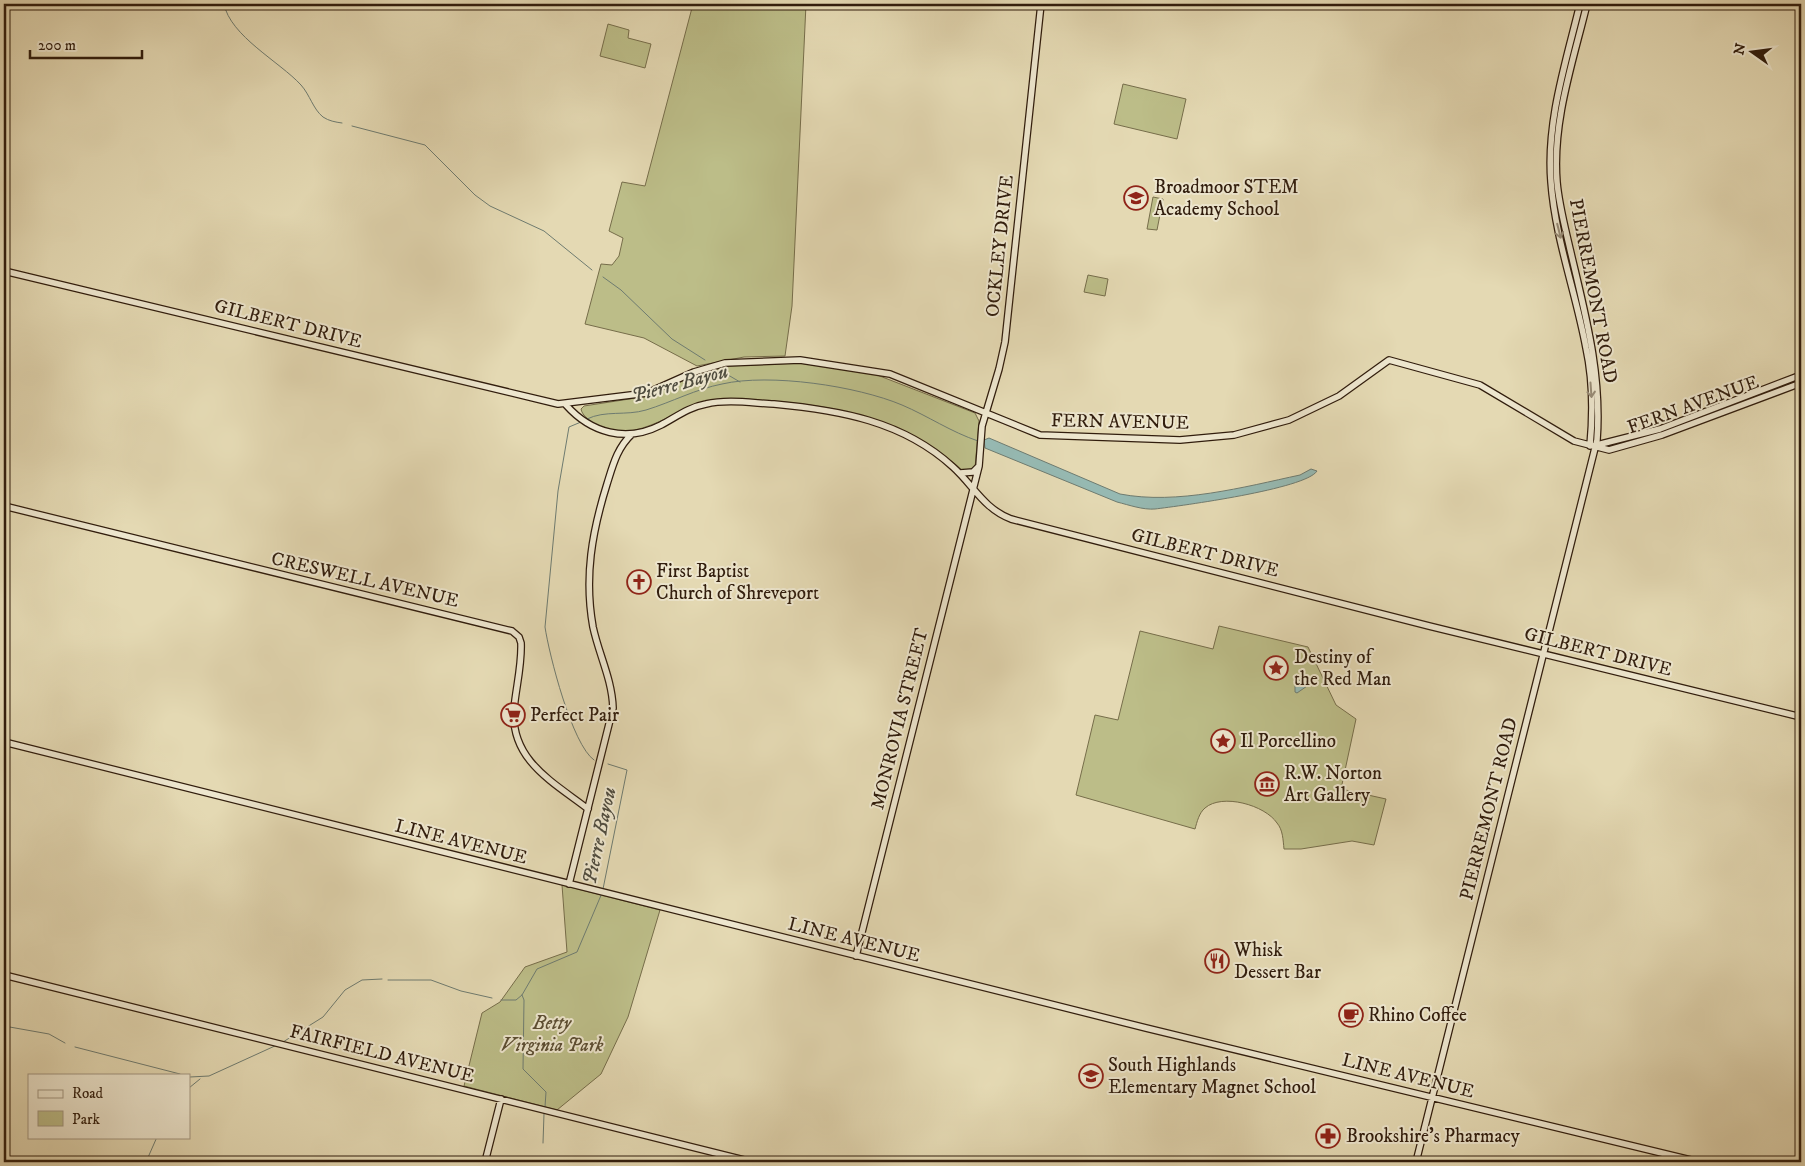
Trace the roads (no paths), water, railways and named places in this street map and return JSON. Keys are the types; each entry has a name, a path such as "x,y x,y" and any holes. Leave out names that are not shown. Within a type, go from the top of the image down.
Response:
{"street":[{"name":"OCKLEY DRIVE","path":"973,489 980,463 981,430 999,369 1004,342 1041,4"},
{"path":"1575,40 1580,4"},
{"path":"1575,40 1587,4"},
{"name":"PIERREMONT ROAD","path":"1416,1162 1576,522 1593,445 1598,390 1554,183 1554,135 1575,40"},
{"name":"GILBERT DRIVE","path":"4,270 547,402 566,404"},
{"name":"FERN AVENUE","path":"566,404 647,393 694,372 725,364 800,360 880,371 985,414 1045,436 1168,440 1217,438 1268,426 1307,412 1346,391 1389,360 1480,385 1574,441 1609,450 1638,443 1801,383"},
{"name":"FERN AVENUE","path":"1593,445 1660,429 1801,375"},
{"name":"GILBERT DRIVE","path":"632,434 658,426 694,407 715,403 756,403 836,411 875,421 913,438 941,456 960,473 996,513 1018,521 1543,654 1801,717"},
{"path":"566,404 585,421 611,434 632,434"},
{"path":"569,884 612,708 611,684 598,645 591,610 590,555 599,509 615,458 620,447 632,434"},
{"path":"960,473 974,472 980,463"},
{"name":"MONROVIA STREET","path":"856,956 973,489"},
{"name":"CRESWELL AVENUE","path":"4,506 512,631 519,637 521,643 514,718 515,733 520,748 534,767 588,809"},
{"name":"LINE AVENUE","path":"4,742 856,956 1699,1162"},
{"name":"FAIRFIELD AVENUE","path":"4,974 752,1162"},
{"path":"485,1162 501,1099"}],"water":[{"path":"989,438 1120,494 1142,497 1187,496 1210,493 1300,475 1311,469 1317,471 1308,478 1291,484 1241,496 1146,509 1117,502 985,448 984,440"},
{"path":"1300,680 1307,680 1310,684 1297,693 1295,692 1295,685"}],"waterway":[{"path":"224,4 228,16 245,38 301,85 320,114 334,122 342,123"},
{"path":"352,126 425,145 475,195 490,206 544,231 592,270"},
{"path":"603,277 621,290 672,339 705,360"},
{"path":"723,372 740,382"},
{"name":"Pierre Bayou","path":"587,419 594,416 646,410 722,384 742,381 788,381 838,387 883,398 912,409 958,433 978,441"},
{"name":"Pierre Bayou","path":"581,422 569,427 558,491 545,627 556,677 570,718 578,737 594,760"},
{"name":"Pierre Bayou","path":"603,889 627,770 608,764"},
{"path":"501,1000 516,1000 522,995 537,969 577,952 602,893"},
{"path":"283,1042 323,1017 345,990 362,980 382,979"},
{"path":"388,980 431,980 461,991 492,998"},
{"path":"522,995 524,1000 523,1069 546,1092 545,1107"},
{"path":"4,1026 49,1034 65,1043"},
{"path":"190,1077 209,1076 277,1045"},
{"path":"75,1047 180,1074"},
{"path":"190,1087 200,1079"},
{"path":"543,1143 544,1114"},
{"path":"146,1162 157,1138"}],"place":[{"name":"Broadmoor STEM Academy School","path":"1136,198"},
{"name":"First Baptist Church of Shreveport","path":"639,582"},
{"name":"Destiny of the Red Man","path":"1276,668"},
{"name":"Perfect Pair","path":"513,715"},
{"name":"Il Porcellino","path":"1223,741"},
{"name":"R.W. Norton Art Gallery","path":"1267,784"},
{"name":"Whisk Dessert Bar","path":"1217,961"},
{"name":"Rhino Coffee","path":"1351,1015"},
{"name":"South Highlands Elementary Magnet School","path":"1091,1076"},
{"name":"Brookshire's Pharmacy","path":"1328,1136"}],"park label":[{"name":"Betty Virginia Park","path":"552,1034"}]}
